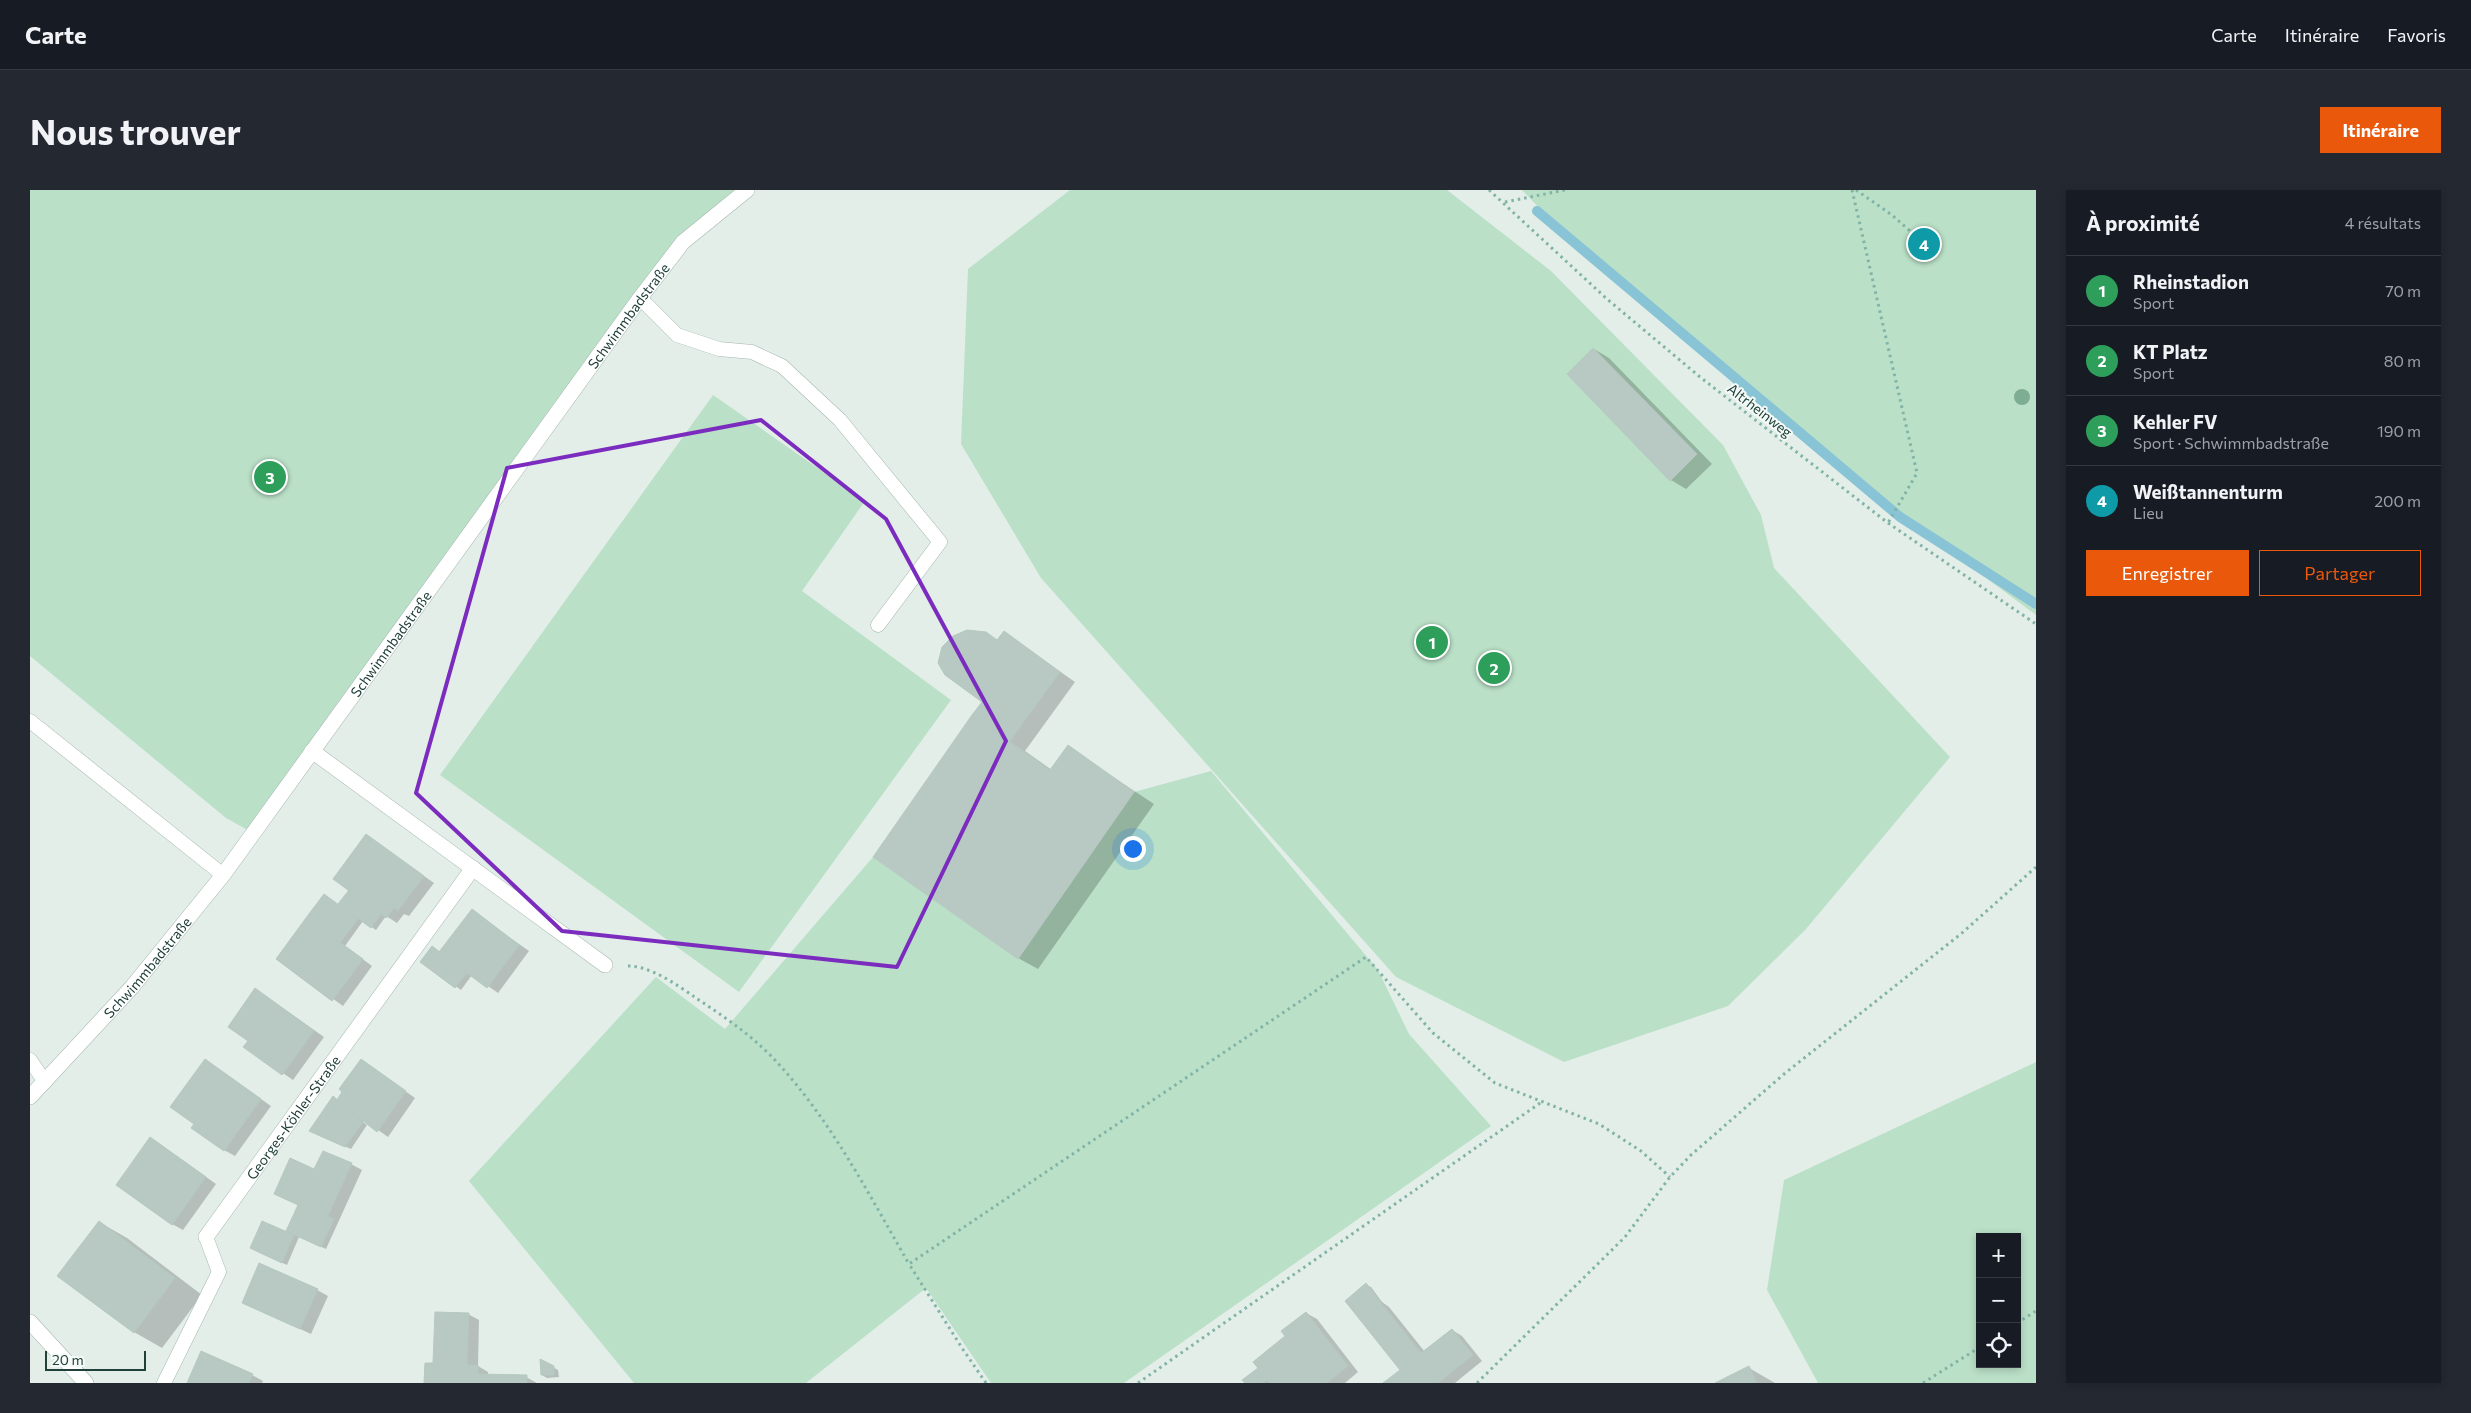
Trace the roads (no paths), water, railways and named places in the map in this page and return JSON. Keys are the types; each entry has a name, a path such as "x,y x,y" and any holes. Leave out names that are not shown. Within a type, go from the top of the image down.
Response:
{"street":[{"name":"Schwimmbadstraße","path":"30,1097 132,988 223,875 640,298 683,242 747,190"},
{"path":"312,751 606,965"},
{"name":"Georges-Köhler-Straße","path":"206,1237 473,868"},
{"path":"30,1322 86,1383"}],"lane":[{"path":"640,298 677,336 719,349 752,352 782,366 840,420 940,542 878,625"},
{"path":"30,721 223,875"},
{"path":"30,1060 45,1082"},
{"name":"Georges-Köhler-Straße","path":"164,1383 219,1272 206,1237"}],"waterway":[{"path":"1537,211 1900,517 2036,604"}],"place":[{"name":"Weißtannenturm","path":"1924,244"},
{"name":"Kehler FV","path":"270,477"},
{"name":"Rheinstadion","path":"1432,642"},
{"name":"KT Platz","path":"1494,668"}]}
